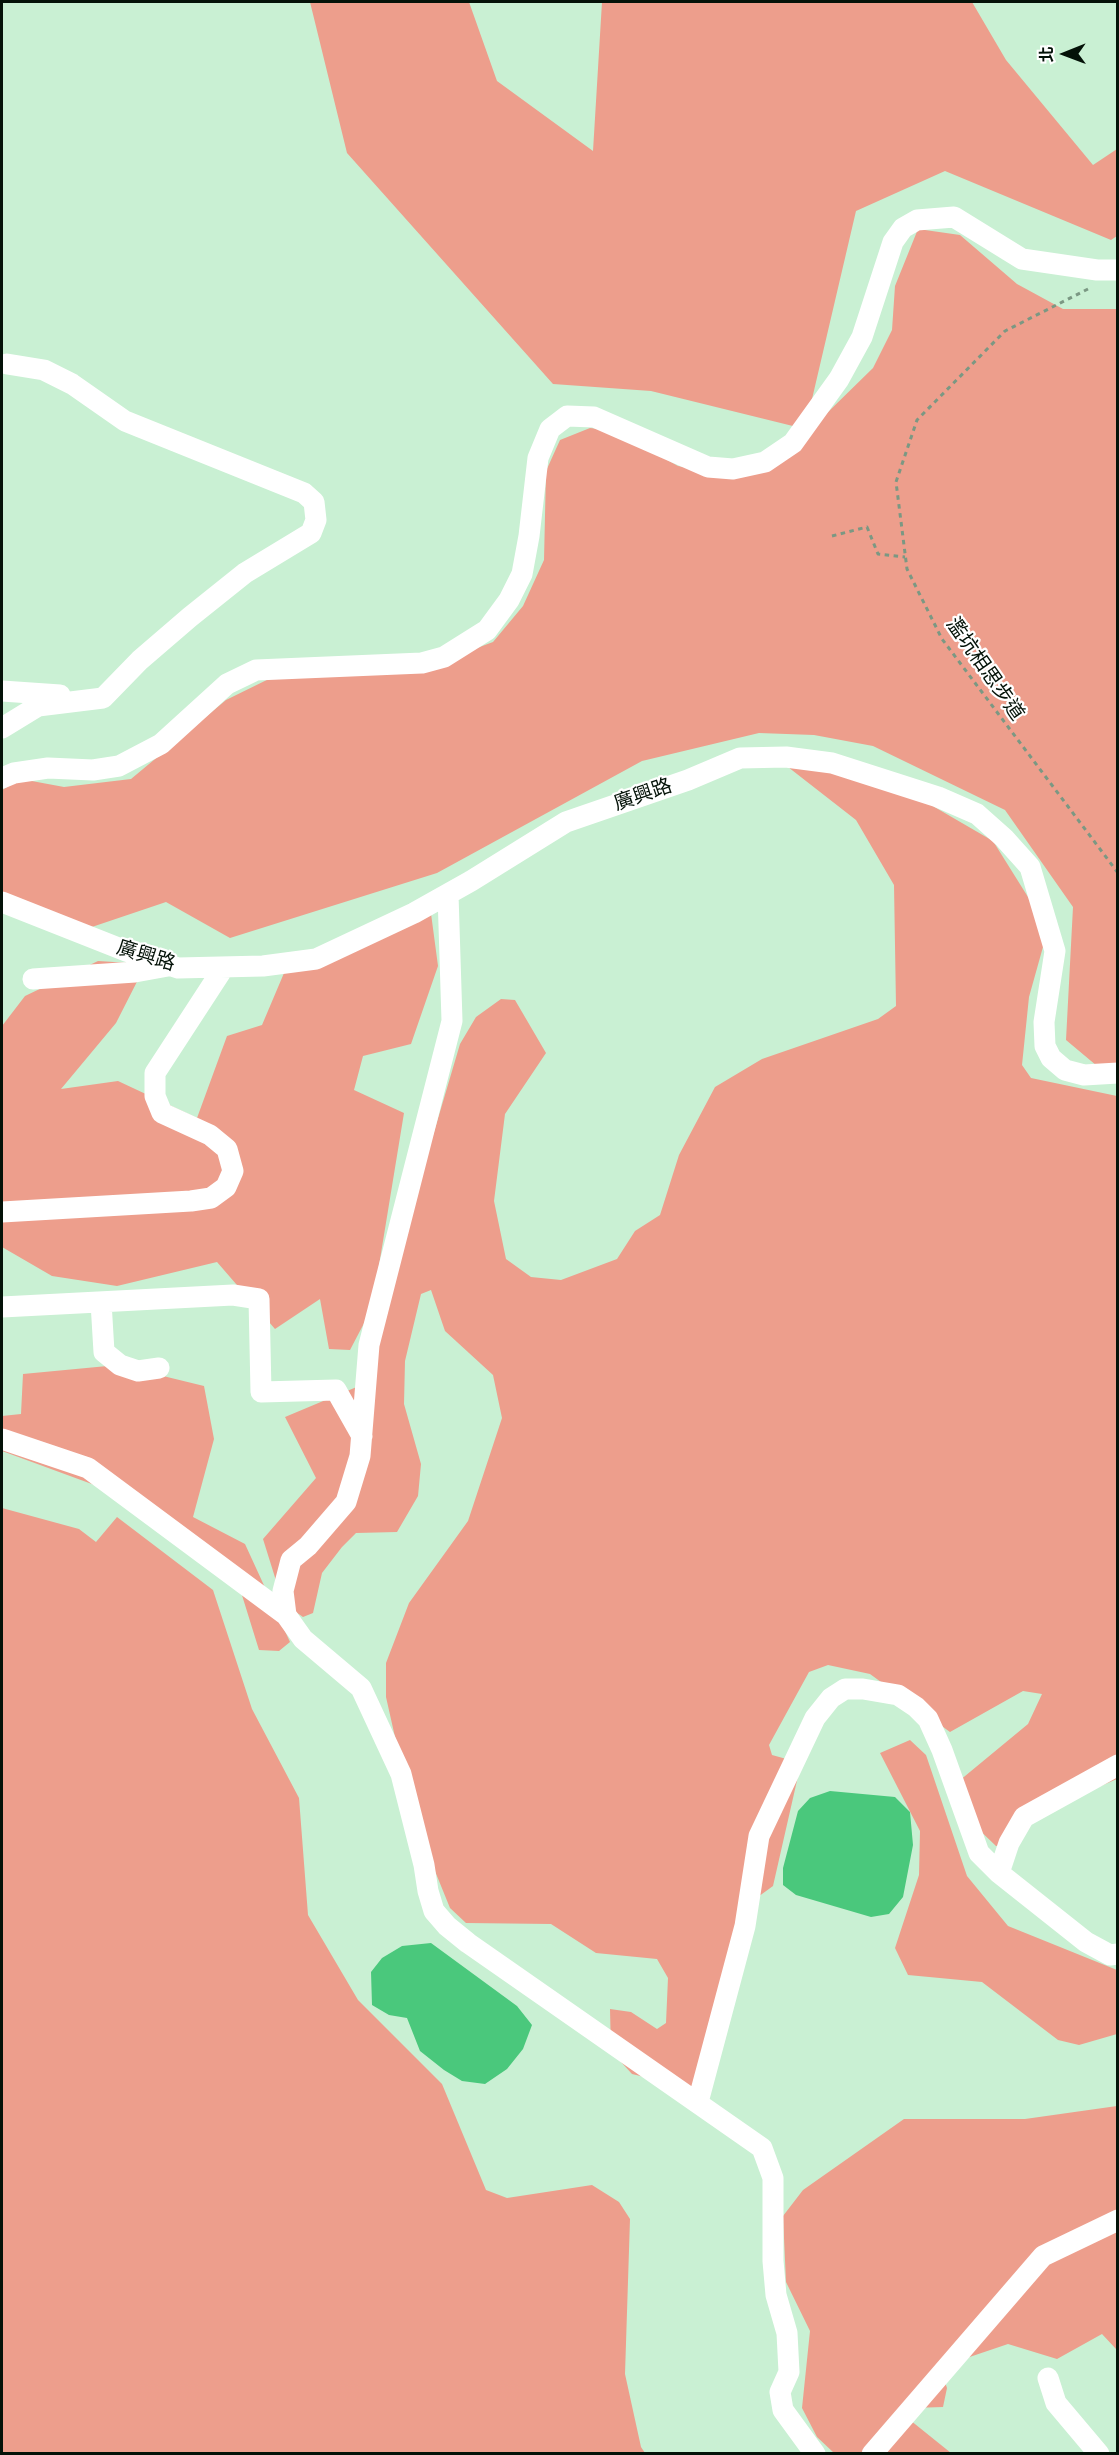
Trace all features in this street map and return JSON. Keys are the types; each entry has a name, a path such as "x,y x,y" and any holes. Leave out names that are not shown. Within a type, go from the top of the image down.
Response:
{"street":[{"path":"2,778 14,773 48,768 93,770 119,766 161,744 227,684 256,670 422,663 444,657 487,630 509,600 522,574 530,536 538,458 550,429 567,416 594,417 708,467 733,469 765,462 793,443 839,379 862,337 893,242 903,228 917,220 954,217 1022,259 1097,270 1118,270"},
{"path":"2,728 38,706 103,698 140,660 245,573 311,533 316,520 314,502 304,493 125,421 72,384 44,370 7,364"},
{"path":"2,691 103,698"},
{"name":"廣興路","path":"2,902 126,951 178,968 263,966 316,959 448,894 566,822 688,780 740,758 786,758 832,763 938,797 977,814 1004,838 1030,867 1055,951 1044,1022 1045,1046 1051,1058 1065,1070 1084,1075 1118,1073"},
{"path":"286,1615 283,1591 291,1560 308,1546 346,1502 360,1456 369,1344 452,1021 448,894"},
{"path":"33,979 135,972 172,966"},
{"path":"2,1212 191,1201 211,1198 226,1187 233,1171 227,1149 210,1136 162,1113 155,1096 155,1073 224,967"},
{"path":"2,1307 234,1295 259,1299 261,1392 336,1390 362,1436"},
{"path":"101,1302 104,1352 120,1365 138,1371 159,1368"},
{"path":"2,1439 88,1468 286,1615 303,1639 361,1688 401,1774 428,1891 434,1911 440,1918 468,1944 762,2148 773,2178 773,2262 776,2295 788,2333 789,2372 780,2392 783,2410 815,2454"},
{"path":"698,2102 745,1926 759,1836 815,1718 831,1698 845,1689 863,1689 898,1695 922,1713 928,1719 942,1750 979,1853 999,1873 1086,1942 1110,1954 1118,1954"},
{"path":"999,1873 1009,1843 1024,1817 1118,1765"},
{"path":"872,2454 1043,2256 1118,2220"},
{"path":"1048,2379 1056,2403 1099,2454"}],"path":[{"name":"濫坑相思步道","path":"1090,288 1005,331 917,420 896,482 907,569 942,639 1118,873"},
{"path":"832,536 867,527 878,554 905,558"}],"shaded area":[{"path":"310,2 469,2 497,81 593,151 602,2 972,2 1006,60 1093,165 1117,149 1117,236 1111,240 945,171 856,211 805,429 651,391 553,384 347,153"},
{"path":"918,229 960,235 1017,284 1063,309 1117,309 1117,1071 1103,1071 1066,1040 1073,907 1005,810 873,746 814,735 759,733 642,761 437,873 230,938 166,902 80,931 2,893 2,790 21,779 64,787 131,779 226,700 281,673 421,669 493,642 523,606 544,560 546,471 560,440 590,428 616,431 678,466 723,474 778,461 873,368 892,330 895,286"},
{"path":"788,767 820,767 931,805 993,841 1048,929 1029,997 1022,1065 1031,1078 1117,1096 1117,1779 1045,1810 1007,1845 996,1846 972,1823 959,1781 1028,1724 1042,1694 1023,1691 950,1732 870,1674 828,1665 809,1672 769,1745 772,1755 801,1763 773,1886 740,1910 694,2089 632,2074 611,2051 610,2009 631,2012 657,2029 666,2023 668,1978 657,1959 596,1953 551,1924 466,1923 450,1908 413,1817 386,1697 386,1663 409,1603 468,1521 502,1418 493,1375 445,1331 431,1290 421,1294 405,1361 404,1404 421,1464 418,1496 397,1532 356,1533 322,1573 313,1613 303,1617 283,1603 263,1539 316,1478 285,1417 359,1386 460,1044 476,1017 501,999 515,1000 546,1053 505,1114 494,1201 506,1259 531,1277 561,1280 617,1259 635,1231 660,1215 679,1155 715,1087 762,1059 878,1019 896,1006 894,885 856,820"},
{"path":"430,906 438,966 411,1044 363,1056 354,1090 404,1113 372,1308 350,1350 329,1349 320,1299 275,1329 217,1262 117,1286 52,1276 2,1247 2,1026 25,996 98,961 146,964 116,1023 61,1089 118,1081 197,1118 227,1036 262,1025 287,966"},
{"path":"118,1365 204,1386 214,1439 193,1517 245,1544 290,1642 279,1651 259,1650 241,1592 119,1494 2,1451 2,1416 21,1414 23,1374"},
{"path":"2,1508 79,1529 96,1542 117,1517 213,1590 252,1709 299,1798 308,1915 358,2000 442,2084 486,2190 507,2198 592,2185 619,2202 630,2219 625,2374 641,2447 645,2453 2,2453"},
{"path":"910,1740 926,1755 967,1876 1008,1926 1117,1970 1117,2034 1079,2045 1058,2040 982,1982 908,1975 895,1948 919,1875 920,1831 880,1753"},
{"path":"830,1791 895,1797 910,1812 913,1845 903,1897 889,1914 871,1917 796,1895 783,1885 783,1868 798,1811 810,1798"},
{"path":"431,1943 517,2006 532,2025 523,2049 507,2069 485,2084 462,2081 444,2070 420,2051 407,2018 389,2015 372,2005 371,1972 382,1958 402,1946"},
{"path":"1117,2106 1117,2353 1102,2334 1057,2359 1008,2344 940,2367 947,2388 943,2407 912,2408 905,2416 951,2453 834,2453 817,2437 802,2408 810,2331 786,2282 783,2216 803,2190 904,2119 1025,2119"}]}
